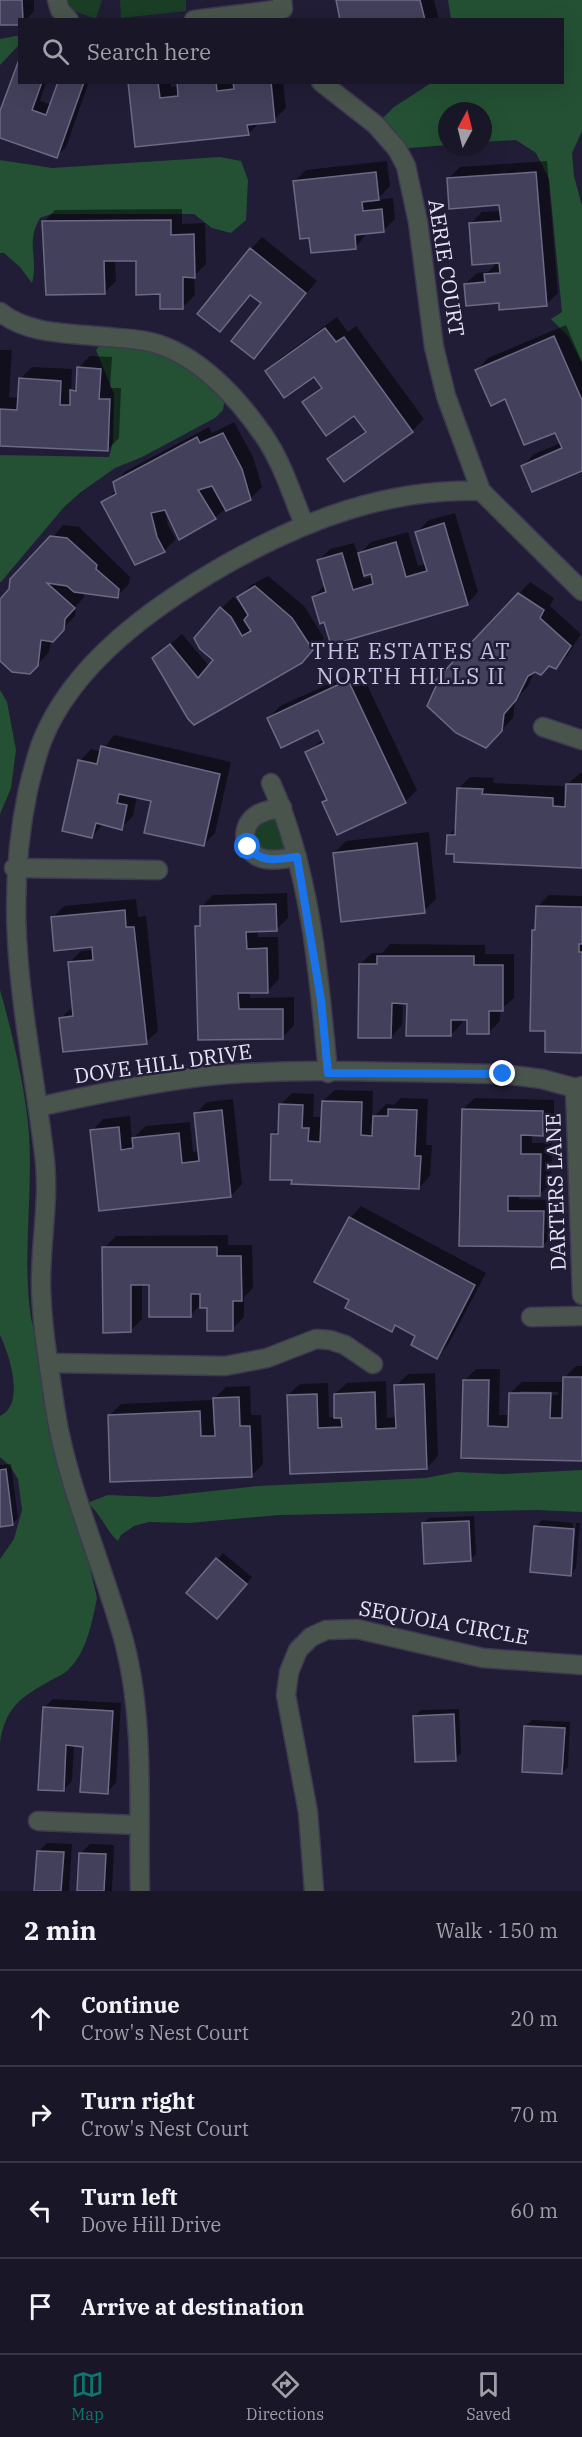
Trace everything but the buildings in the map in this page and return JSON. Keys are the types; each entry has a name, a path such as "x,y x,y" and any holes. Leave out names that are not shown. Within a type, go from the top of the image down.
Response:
{"street":[{"path":"57,0 60,10 67,18"},
{"path":"212,18 283,10"},
{"name":"AERIE COURT","path":"324,84 376,124 397,149 406,165 418,222 437,357 446,396 481,491"},
{"path":"0,312 12,322 46,331 150,342 169,349 197,365 234,397 265,437 304,524"},
{"path":"140,1891 138,1734 132,1682 109,1595 63,1444 55,1411 43,1322 41,1278 46,1172 38,1107 16,974 13,912 14,868 21,823 42,740 57,712 84,675 126,633 190,585 304,524 399,496 427,491 481,491 582,591"},
{"path":"543,727 582,740"},
{"path":"271,783 282,807 297,857 321,1000 328,1073"},
{"path":"282,807 252,818 247,825 245,840 248,847 266,860 297,857"},
{"path":"14,868 158,870"},
{"name":"DOVE HILL DRIVE","path":"38,1107 114,1090 199,1077 261,1073 503,1074 578,1087"},
{"name":"DARTERS LANE","path":"578,1087 582,1294"},
{"path":"531,1317 582,1316"},
{"path":"50,1363 225,1366 267,1358 316,1339 330,1340 345,1345 373,1364"},
{"name":"SEQUOIA CIRCLE","path":"314,1891 308,1812 286,1695 289,1672 298,1650 311,1637 327,1630 357,1629 483,1658 582,1665"},
{"path":"38,1821 138,1825"}],"green space":[{"path":"67,0 102,0 96,18 74,11"},
{"path":"120,0 186,0 186,11 121,18"},
{"path":"448,0 582,0 582,131 572,153 574,176 582,206 582,363 568,336 551,319 562,312 549,179 536,153 516,140 492,141 492,102 438,102 438,146 397,149 376,125 394,107 429,84 564,84 564,18 451,18"},
{"path":"18,36 18,46 0,65 0,39"},
{"path":"220,157 241,161 248,180 246,220 231,233 212,228 194,214 51,214 40,218 33,235 34,274 32,283 20,267 4,253 0,253 0,160 52,168"},
{"path":"100,345 169,349 225,398 223,410 215,418 142,457 115,468 81,492 64,507 0,583 0,455 109,457 113,442 114,394 96,350"},
{"path":"0,690 7,702 16,750 11,788 0,814"},
{"path":"280,809 294,855 260,855 249,826"},
{"path":"0,990 18,1062 29,1134 27,1272 31,1318 97,1598 88,1636 80,1655 66,1672 21,1699 6,1721 0,1743 0,1559 14,1539 22,1510 18,1479 10,1466 0,1457 0,1416 8,1410 14,1390 11,1366 0,1335"},
{"path":"582,1470 582,1512 537,1510 280,1515 189,1523 149,1522 134,1526 121,1535 118,1541 87,1503 108,1495 157,1497 258,1486 426,1478 456,1472 503,1474"}],"district":[{"name":"THE ESTATES AT NORTH HILLS II","path":"411,664"}],"route":[{"path":"248,847 253,853 266,860 297,857 321,1000 328,1073 503,1074"}]}
